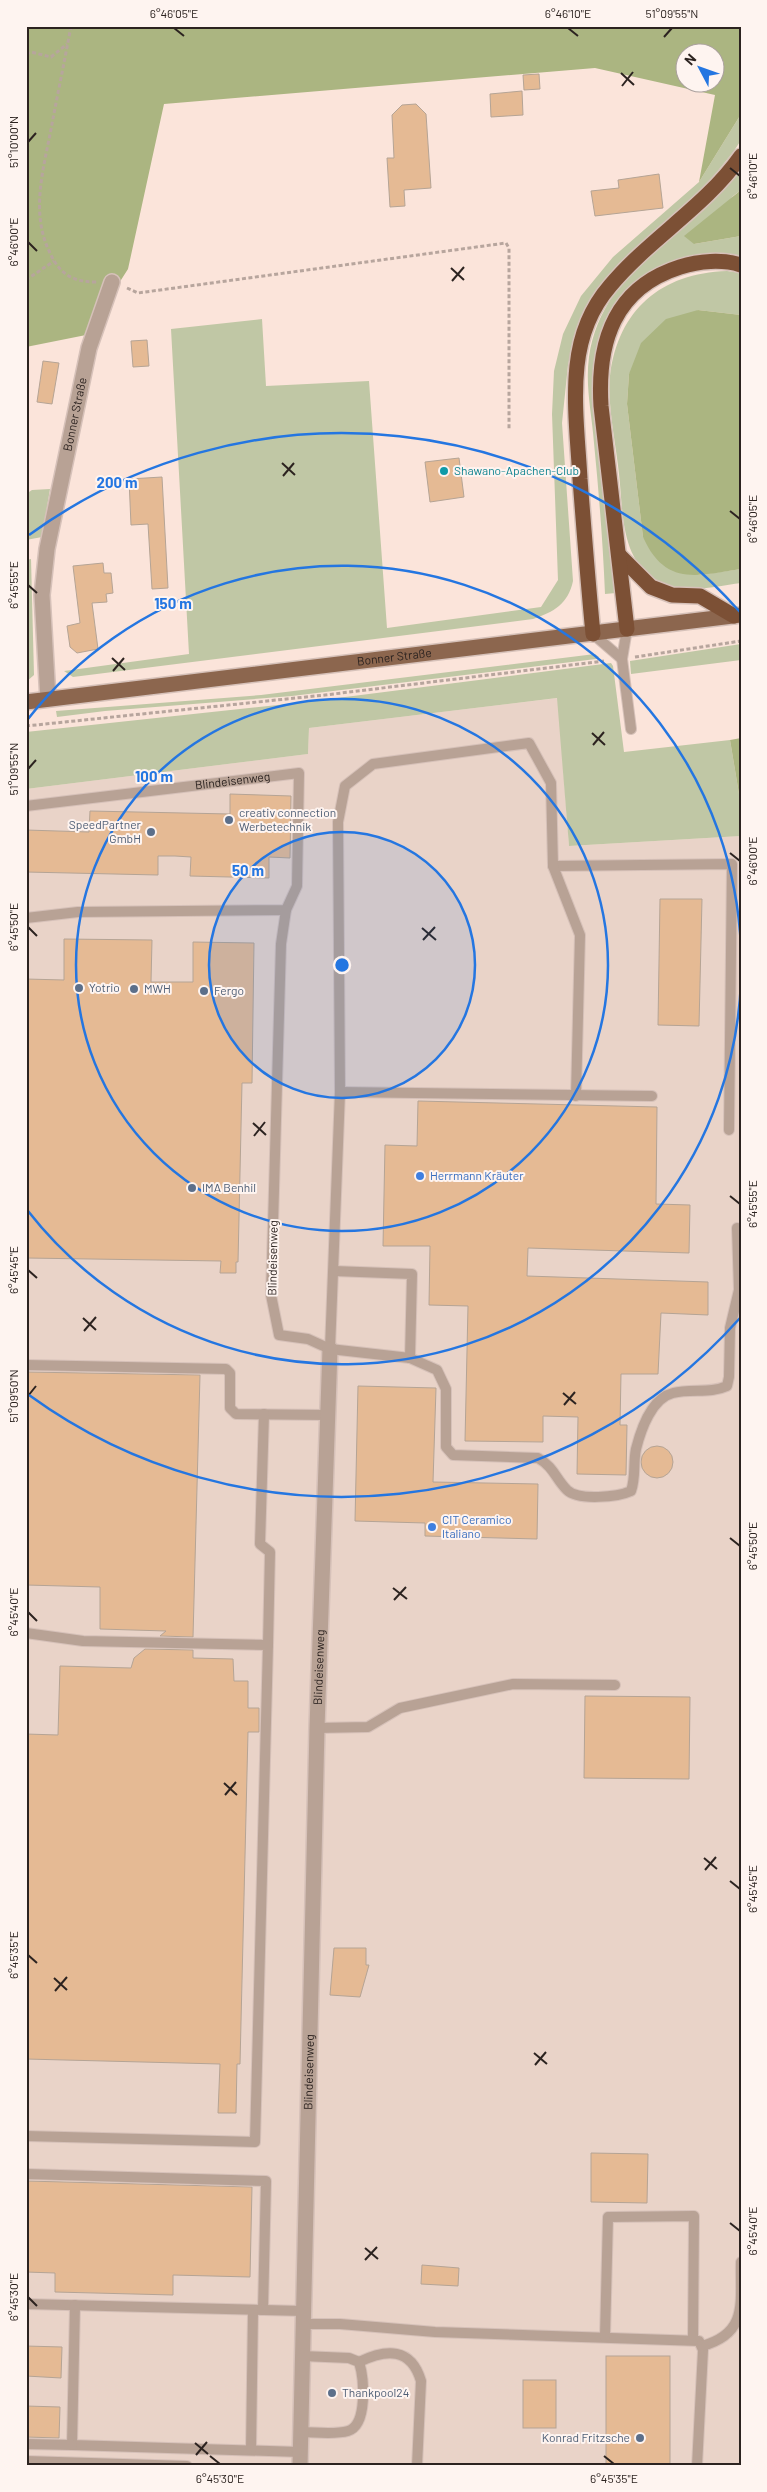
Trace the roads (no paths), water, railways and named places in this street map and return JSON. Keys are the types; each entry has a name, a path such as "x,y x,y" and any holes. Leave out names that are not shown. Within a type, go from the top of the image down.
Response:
{"highway":[{"path":"593,634 576,412 577,366 583,335 593,311 608,288 626,268 711,192 741,156"},
{"path":"628,629 599,376 602,350 610,326 626,302 644,284 662,272 686,265 712,261 741,265"},
{"path":"619,555 651,587 672,595 700,596 737,615"}],"main road":[{"name":"Bonner Straße","path":"26,702 737,615"}],"street":[{"name":"Bonner Straße","path":"48,700 42,595 47,549 89,348 112,282"},
{"name":"Blindeisenweg","path":"300,2459 317,1728 330,1349"}],"lane":[{"path":"628,629 622,659 631,729"},
{"path":"593,634 622,659"},
{"path":"576,1096 580,935 552,866 552,783 529,743 373,764 345,786 338,822 340,1092 330,1349 410,1358 437,1370 446,1388 446,1447 453,1455 538,1458 548,1464 567,1490 576,1496 621,1496 631,1491 635,1481 636,1449 652,1407 662,1398 674,1393 717,1390 727,1386 729,1377 730,1328 739,1290 737,1228"},
{"name":"Blindeisenweg","path":"26,806 299,773 297,886 286,910 280,944 271,1295 278,1335 308,1339 330,1349"},
{"path":"552,866 732,864 729,1130"},
{"path":"26,918 78,912 286,910"},
{"path":"340,1092 652,1096"},
{"path":"334,1271 412,1274 410,1358"},
{"path":"26,1365 226,1369 230,1373 230,1408 236,1414 327,1416"},
{"path":"26,2136 255,2142 270,1552 260,1544 264,1414"},
{"path":"26,1633 83,1641 268,1645"},
{"path":"317,1728 368,1727 400,1708 513,1684 615,1685"},
{"path":"26,2174 266,2181 251,2450"},
{"path":"605,2337 608,2217 694,2216 697,2466"},
{"path":"26,2304 258,2310 340,2324 435,2332 605,2337 697,2343 717,2342 732,2331 739,2316 741,2262"},
{"path":"72,2445 75,2306"},
{"path":"302,2356 349,2358 359,2362 383,2352 398,2354 409,2359 418,2369 421,2381 418,2466"},
{"path":"301,2432 348,2431 357,2425 362,2415 362,2373 359,2362"},
{"path":"26,2444 251,2450 300,2459"},
{"path":"26,2461 187,2466"}],"place":[{"name":"Shawano-Apachen-Club","path":"444,471"},
{"name":"creativ connection Werbetechnik","path":"229,820"},
{"name":"SpeedPartner GmbH","path":"151,832"},
{"name":"Yotrio","path":"79,988"},
{"name":"MWH","path":"134,989"},
{"name":"Fergo","path":"204,991"},
{"name":"Herrmann Kräuter","path":"420,1176"},
{"name":"IMA Benhil","path":"192,1188"},
{"name":"CIT Ceramico Italiano","path":"432,1527"},
{"name":"Thankpool24","path":"332,2393"},
{"name":"Konrad Fritzsche","path":"640,2438"}]}
